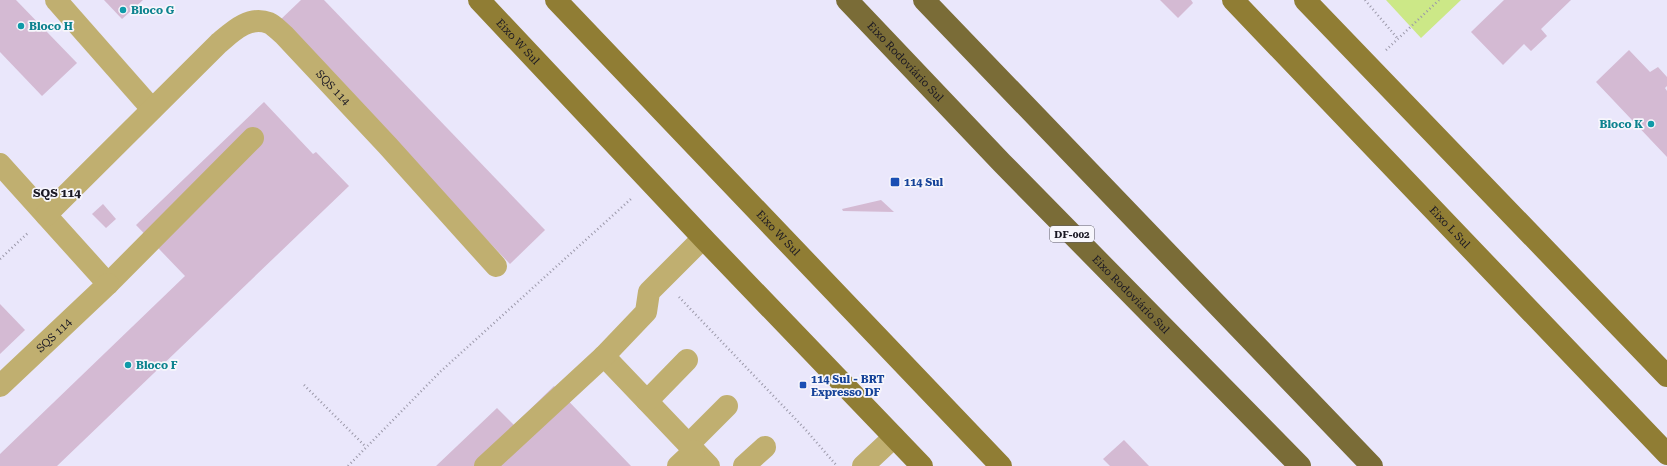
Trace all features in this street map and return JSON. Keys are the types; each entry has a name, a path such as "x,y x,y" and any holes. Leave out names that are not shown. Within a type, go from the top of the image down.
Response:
{"highway":[{"name":"Eixo Rodoviário Sul","path":"847,0 1002,163 1300,466"},
{"path":"924,0 1372,466"}],"main road":[{"name":"Eixo W Sul","path":"479,0 703,238 922,466"},
{"name":"Eixo W Sul","path":"556,0 1001,466"},
{"name":"Eixo L Sul","path":"1233,0 1667,454"},
{"path":"1305,0 1667,376"}],"street":[{"path":"56,0 152,109"},
{"name":"SQS 114","path":"46,215 219,43 240,26 254,22 269,23 284,35 382,140 496,266"},
{"name":"SQS 114","path":"0,386 108,284 253,138"},
{"path":"0,164 108,284"},
{"path":"485,466 604,356 646,312 649,292 703,238"},
{"path":"604,356 709,466"},
{"path":"646,400 687,360"},
{"path":"678,466 727,406"},
{"path":"863,466 894,437"},
{"path":"744,466 765,447"}],"path":[{"path":"1365,0 1398,39"},
{"path":"1368,66 1439,0"},
{"path":"348,466 440,372 622,209 648,180"},
{"path":"0,259 46,215"},
{"path":"677,295 805,430 837,466"},
{"path":"304,385 366,448"}],"green space":[{"path":"1386,0 1461,0 1421,38"}],"building":[{"name":"Bloco H","path":"0,0 16,0 77,63 42,96 0,52"},
{"name":"Bloco G","path":"104,0 143,0 122,19"},
{"path":"301,0 324,0 545,230 510,264 278,22"},
{"path":"1160,0 1191,0 1193,3 1178,18"},
{"path":"1504,0 1571,0 1541,29 1547,36 1531,51 1524,44 1503,65 1471,32"},
{"name":"Bloco K","path":"1629,50 1650,72 1658,67 1667,77 1667,86 1665,88 1667,91 1667,157 1596,82"},
{"name":"Bloco F","path":"264,102 313,154 316,152 349,186 57,466 0,466 0,454 185,276 136,225"},
{"path":"881,200 894,212 843,211 842,209"},
{"path":"103,204 116,219 106,228 92,214"},
{"path":"0,304 25,330 0,354"},
{"path":"554,386 631,466 436,466 497,408 514,425"},
{"path":"1124,440 1149,466 1110,466 1103,459"}],"place":[{"name":"Bloco G","path":"123,10"},
{"name":"Bloco H","path":"21,26"},
{"name":"Bloco K","path":"1651,124"},
{"name":"114 Sul","path":"895,182"},
{"name":"Bloco F","path":"128,365"},
{"name":"114 Sul - BRT Expresso DF","path":"803,385"}],"district":[{"name":"SQS 114","path":"57,193"}]}
